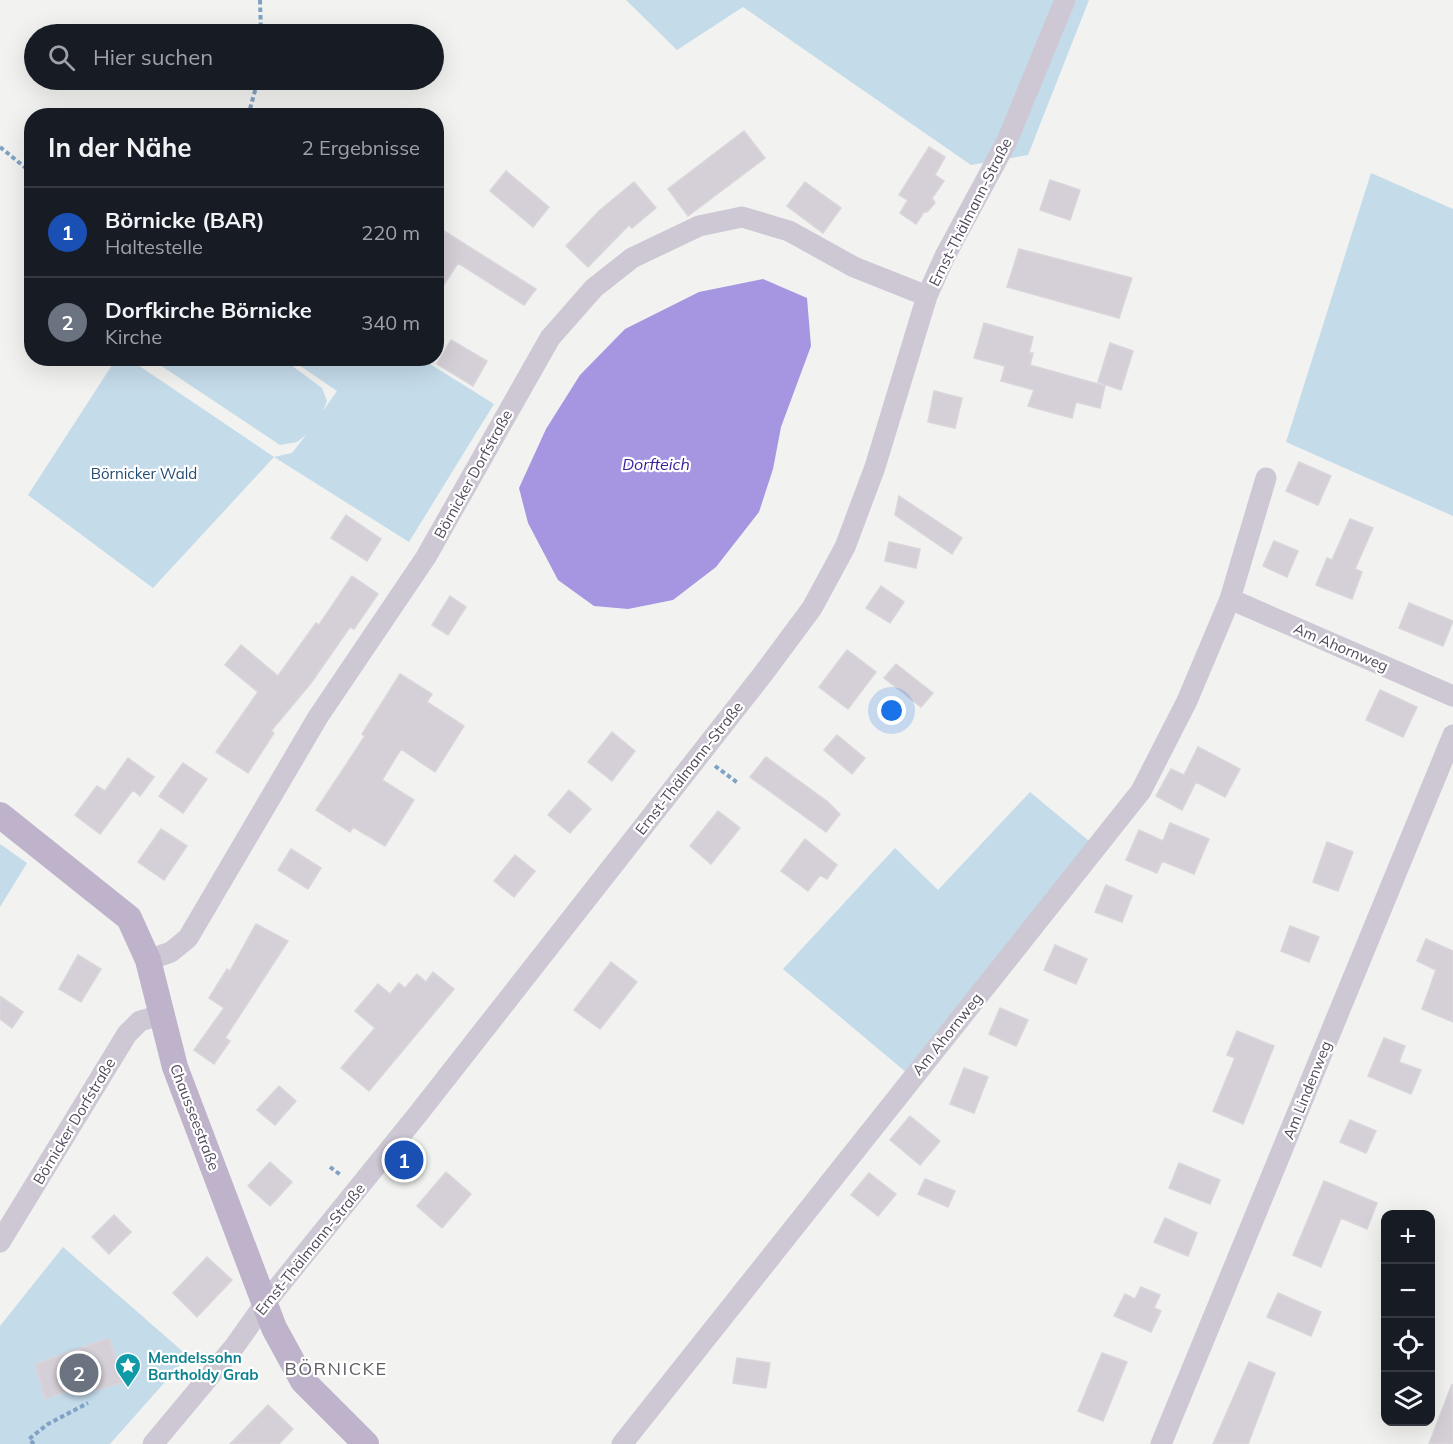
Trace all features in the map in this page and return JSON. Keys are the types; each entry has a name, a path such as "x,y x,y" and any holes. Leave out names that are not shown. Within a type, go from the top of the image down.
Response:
{"main road":[{"name":"Chausseestraße","path":"0,816 113,903 129,918 148,960 142,1024 175,1067 283,1347 303,1381 366,1444"}],"street":[{"name":"Ernst-Thälmann-Straße","path":"153,1444 234,1347 266,1302 418,1114 763,674 812,608 845,547 872,476 927,296 945,256 1007,141 1065,0"},
{"name":"Börnicker Dorfstraße","path":"148,960 171,952 188,938 318,717 426,557 550,338 594,288 632,258 699,226 742,217 789,231 854,267 927,296"},
{"name":"Am Ahornweg","path":"622,1444 1141,791 1187,701 1230,599 1266,478"},
{"name":"Am Ahornweg","path":"1230,599 1453,696"},
{"name":"Am Lindenweg","path":"1161,1444 1453,735"},
{"name":"Börnicker Dorfstraße","path":"0,1242 142,1024"}],"path":[{"path":"260,0 261,24"},
{"path":"250,108 255,90"},
{"path":"0,147 24,166"},
{"path":"712,764 738,783"},
{"path":"330,1167 343,1178"},
{"path":"34,1444 29,1439 48,1424 88,1403"}],"green space":[{"path":"626,0 1089,0 1028,155 971,165 743,7 677,50"},
{"path":"1371,173 1453,209 1453,516 1286,442"},
{"name":"Börnicker Wald","path":"111,366 139,366 274,457 153,588 28,495"},
{"path":"162,366 292,366 322,388 327,401 323,411 337,391 300,366 433,366 494,404 409,542 274,457 292,453 306,435 297,442 280,445"},
{"path":"1030,792 1089,841 907,1073 783,969 895,848 938,890"},
{"path":"0,844 27,863 0,907"},
{"path":"63,1247 188,1356 110,1444 0,1444 0,1326"}],"water":[{"name":"Dorfteich","path":"763,279 807,298 811,346 781,427 773,469 759,512 716,567 673,600 628,609 594,606 558,580 528,523 519,488 546,429 580,375 625,329 699,292"}],"building":[{"path":"744,131 765,158 688,216 668,189"},
{"path":"929,147 945,157 935,175 944,181 932,198 935,203 927,212 924,212 916,224 900,213 908,200 899,195"},
{"path":"506,171 549,207 533,227 490,191"},
{"path":"1050,180 1080,190 1070,220 1040,210"},
{"path":"634,182 656,208 632,228 629,225 588,267 566,246 599,211"},
{"path":"805,182 841,208 823,233 787,206"},
{"path":"444,231 536,289 524,305 458,263 444,285"},
{"path":"1019,249 1132,278 1119,318 1007,287"},
{"path":"984,323 1033,337 1029,353 1033,353 1030,365 1105,386 1100,408 1076,402 1072,418 1028,406 1034,390 1001,381 1005,366 974,358"},
{"path":"451,340 487,361 473,386 440,366 444,366 444,352"},
{"path":"1110,343 1133,351 1121,390 1098,382"},
{"path":"934,391 962,398 955,428 928,422"},
{"path":"1299,462 1331,476 1318,505 1286,491"},
{"path":"899,496 962,538 952,554 895,515"},
{"path":"346,515 381,539 367,561 331,538"},
{"path":"1350,519 1373,528 1355,569 1362,572 1352,599 1316,585 1327,558 1332,560"},
{"path":"1274,541 1298,551 1287,577 1263,566"},
{"path":"889,542 920,549 916,568 885,561"},
{"path":"352,576 378,594 354,629 350,627 311,683 271,731 274,733 248,773 216,752 258,692 225,665 241,645 278,676 316,623 319,625"},
{"path":"881,586 904,602 890,623 866,608"},
{"path":"450,596 466,607 448,635 432,625"},
{"path":"1409,603 1453,621 1443,646 1399,628"},
{"path":"847,650 876,672 848,709 819,687"},
{"path":"896,664 933,693 921,707 884,678"},
{"path":"400,674 432,694 427,702 464,726 435,772 401,749 382,780 414,800 385,846 353,827 350,832 316,810 365,736 362,734"},
{"path":"1380,690 1417,707 1403,737 1366,720"},
{"path":"612,732 635,751 612,781 588,762"},
{"path":"837,735 865,758 852,774 824,750"},
{"path":"1198,747 1240,769 1225,797 1196,782 1182,810 1156,796 1171,769 1184,775"},
{"path":"766,757 828,802 840,814 826,832 750,777"},
{"path":"128,758 154,777 140,796 133,790 100,834 75,815 97,786 105,791"},
{"path":"183,763 207,779 183,813 159,796"},
{"path":"569,790 591,809 570,833 548,815"},
{"path":"718,811 740,828 711,864 690,846"},
{"path":"1170,823 1209,839 1194,874 1162,861 1157,873 1126,860 1139,830 1163,841"},
{"path":"161,829 187,846 164,880 138,862"},
{"path":"805,839 837,865 827,879 820,875 808,891 781,871"},
{"path":"1327,842 1353,852 1338,891 1313,882"},
{"path":"291,849 321,868 308,889 278,870"},
{"path":"515,855 535,871 514,897 494,881"},
{"path":"1106,885 1132,896 1122,922 1095,912"},
{"path":"256,924 288,941 225,1038 230,1041 214,1064 194,1050 224,1008 209,998 227,969 230,971"},
{"path":"1290,926 1319,937 1309,962 1281,951"},
{"path":"1426,939 1453,951 1453,1022 1422,1009 1436,970 1417,961"},
{"path":"1055,945 1087,959 1076,984 1044,970"},
{"path":"78,955 101,969 81,1002 59,989"},
{"path":"611,962 637,982 600,1029 574,1010"},
{"path":"433,972 454,989 369,1091 341,1068 375,1028 355,1011 378,984 390,994 399,983 405,988 417,974 426,982"},
{"path":"0,996 23,1012 12,1028 0,1019"},
{"path":"1000,1008 1028,1020 1016,1046 989,1034"},
{"path":"1237,1031 1274,1046 1243,1124 1213,1111 1235,1058 1227,1055"},
{"path":"1384,1038 1405,1046 1399,1062 1421,1070 1411,1094 1368,1076"},
{"path":"964,1068 988,1077 974,1113 950,1104"},
{"path":"279,1086 296,1101 275,1125 257,1110"},
{"path":"910,1116 940,1141 920,1165 890,1140"},
{"path":"1350,1120 1376,1131 1366,1153 1340,1142"},
{"path":"270,1162 292,1182 270,1206 248,1186"},
{"path":"1179,1163 1220,1180 1210,1204 1169,1188"},
{"path":"446,1172 471,1194 442,1228 417,1206"},
{"path":"869,1173 896,1194 878,1216 851,1195"},
{"path":"925,1179 955,1191 948,1207 918,1194"},
{"path":"1324,1181 1377,1203 1367,1229 1341,1218 1321,1267 1293,1255"},
{"path":"114,1215 131,1232 109,1254 92,1237"},
{"path":"1165,1218 1197,1233 1188,1256 1154,1242"},
{"path":"207,1257 232,1280 197,1317 173,1293"},
{"path":"1141,1287 1160,1295 1154,1308 1161,1311 1151,1332 1114,1316 1125,1294 1135,1299"},
{"path":"1278,1293 1321,1312 1311,1336 1267,1317"},
{"path":"109,1338 124,1382 97,1390 94,1382 45,1399 35,1364"},
{"path":"1102,1353 1127,1362 1103,1421 1078,1411"},
{"path":"737,1358 770,1363 766,1388 733,1383"},
{"path":"1249,1362 1275,1373 1248,1444 1213,1444"},
{"path":"1452,1384 1453,1444 1429,1444"},
{"path":"268,1405 293,1429 279,1444 230,1444"}],"place":[{"name":"Börnicke (BAR)","path":"404,1160"},
{"name":"Dorfkirche Börnicke","path":"79,1373"},
{"name":"Mendelssohn Bartholdy Grab","path":"128,1389"}],"district":[{"name":"BÖRNICKE","path":"336,1368"}]}
